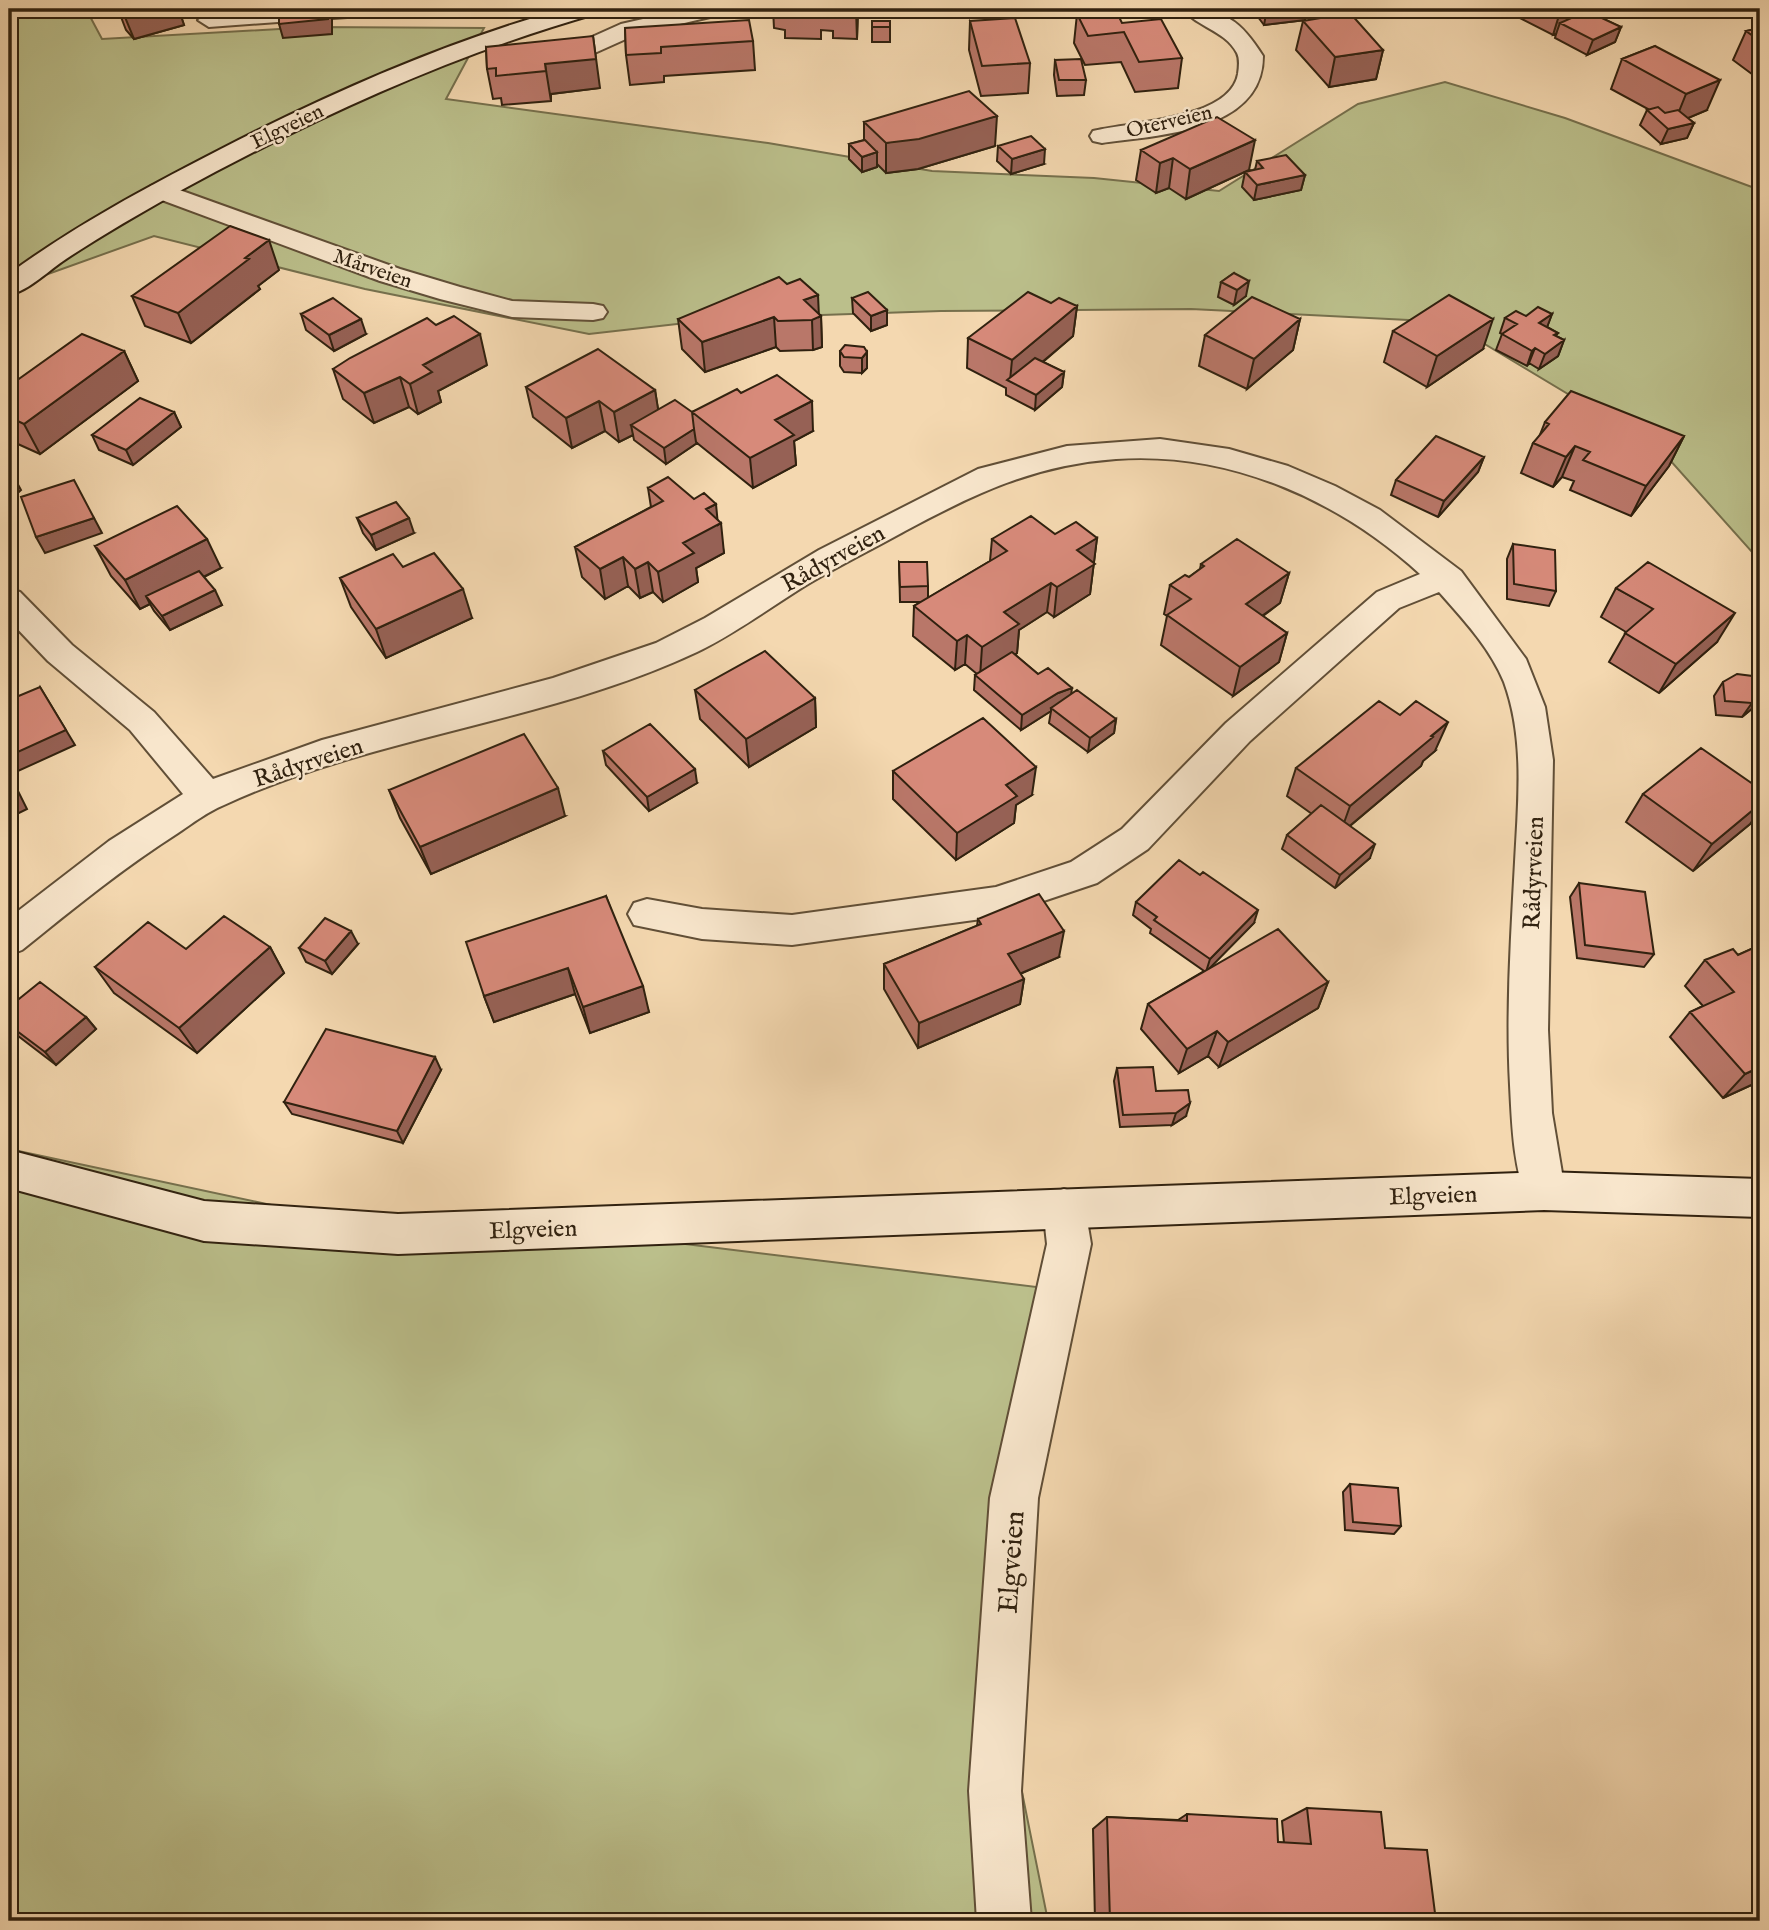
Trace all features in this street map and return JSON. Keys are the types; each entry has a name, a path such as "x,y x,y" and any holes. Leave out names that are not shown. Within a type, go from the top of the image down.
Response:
{"street":[{"path":"209,20 360,9"},
{"path":"580,51 629,29 715,9"},
{"name":"Oterveien","path":"1102,135 1171,125 1224,108 1246,87 1251,56 1242,41 1220,21 1195,9"},
{"name":"Elgveien","path":"9,287 40,262 160,191 333,103 470,46 574,10"},
{"name":"Mårveien","path":"160,191 377,270 450,293 512,309 593,312"},
{"name":"Rådyrveien","path":"9,939 110,858 207,797 307,759 597,678 672,650 731,620 792,579 946,495 1002,471 1051,459 1139,449 1181,450 1273,471 1324,491 1390,532 1450,579 1509,658 1527,696 1536,782 1529,1017 1534,1152 1544,1191"},
{"path":"647,914 702,924 792,930 996,902 1084,873 1135,839 1238,732 1388,600 1430,582 1450,579"},
{"path":"9,600 60,653 142,721 207,797"},
{"name":"Elgveien","path":"9,1169 204,1221 398,1234 1544,1191 1760,1198"},
{"name":"Elgveien","path":"1004,1921 995,1791 1014,1498 1069,1244 1064,1208"}],"green space":[{"path":"9,9 86,9 102,39 314,27 484,28 446,99 768,143 932,171 1094,178 1219,191 1358,104 1445,82 1565,118 1760,190 1760,561 1661,450 1448,322 1191,309 941,311 730,318 589,334 365,289 154,236 9,288"},
{"path":"9,1149 299,1211 677,1243 1045,1288 1005,1708 1048,1921 9,1921"}],"building":[{"path":"279,9 328,9 328,19 279,24"},
{"path":"1116,11 1122,23 1161,19 1182,58 1139,62 1124,32 1088,36 1077,14"},
{"path":"1587,11 1621,27 1593,40 1560,23"},
{"path":"1350,13 1383,50 1335,57 1303,21"},
{"path":"1015,18 1030,63 982,66 970,21"},
{"path":"749,20 753,41 661,47 661,53 626,55 625,28"},
{"path":"872,21 890,21 890,27 872,27"},
{"path":"1760,28 1760,41 1746,31"},
{"path":"593,36 596,59 545,64 546,71 496,76 496,68 487,69 486,47"},
{"path":"1655,46 1720,80 1686,94 1622,59"},
{"path":"1081,59 1086,80 1059,80 1055,60"},
{"path":"969,91 997,116 919,139 886,143 864,122"},
{"path":"1658,107 1665,113 1678,110 1694,123 1668,129 1647,110"},
{"path":"1217,117 1255,140 1190,169 1173,158 1160,163 1141,150"},
{"path":"1031,136 1045,149 1012,159 998,146"},
{"path":"865,140 877,152 862,157 849,144"},
{"path":"1286,155 1305,175 1257,185 1245,172 1263,168 1257,161"},
{"path":"230,226 269,240 245,258 249,259 178,313 132,296"},
{"path":"1234,273 1249,281 1237,290 1221,282"},
{"path":"779,277 787,284 800,279 818,295 804,300 821,316 812,320 778,321 774,317 702,342 678,319"},
{"path":"868,292 887,310 871,316 852,298"},
{"path":"1028,292 1051,303 1059,298 1077,306 1012,360 968,338"},
{"path":"1449,295 1493,319 1437,356 1393,331"},
{"path":"1252,297 1300,319 1254,359 1205,335"},
{"path":"333,298 361,319 329,335 301,314"},
{"path":"1538,307 1552,314 1539,323 1558,333 1554,335 1564,340 1545,354 1535,348 1532,351 1502,334 1517,324 1505,318 1516,311 1526,316"},
{"path":"454,316 480,334 423,365 432,372 410,384 400,377 364,393 333,369 427,318 436,325"},
{"path":"82,334 124,351 24,424 9,417 9,386"},
{"path":"845,345 864,347 867,352 862,358 844,357 840,351"},
{"path":"598,349 655,390 614,412 599,401 566,418 526,387"},
{"path":"1035,358 1064,372 1036,395 1007,380"},
{"path":"777,375 812,401 775,420 794,435 750,458 692,412 737,389 741,393"},
{"path":"1571,391 1684,436 1646,486 1583,460 1590,452 1575,446 1566,457 1533,443 1549,424 1545,422"},
{"path":"140,398 174,412 126,450 92,435"},
{"path":"675,400 692,412 694,429 664,448 631,425"},
{"path":"1436,436 1484,457 1444,501 1396,480"},
{"path":"668,477 694,499 704,493 716,504 706,509 721,523 683,543 694,553 658,572 648,562 635,569 623,557 600,569 575,547 663,501 648,488"},
{"path":"74,480 94,518 36,537 21,497"},
{"path":"396,502 409,518 371,535 357,518"},
{"path":"177,506 207,539 125,580 95,546"},
{"path":"1031,516 1055,534 1076,522 1097,538 1077,550 1095,564 1057,587 1051,583 1004,612 1019,624 982,647 967,635 957,641 914,606 1007,551 992,539"},
{"path":"1237,539 1289,573 1246,604 1287,633 1240,667 1167,615 1191,599 1170,585 1185,575 1189,577 1204,566 1201,564"},
{"path":"1513,544 1555,550 1556,591 1514,584"},
{"path":"434,553 463,589 376,629 340,578 393,554 403,567"},
{"path":"899,562 927,562 928,586 900,587"},
{"path":"1648,562 1735,613 1676,664 1625,633 1653,609 1616,588"},
{"path":"199,571 215,590 162,616 146,596"},
{"path":"765,651 815,698 746,739 695,690"},
{"path":"1012,652 1038,674 1048,668 1072,688 1058,693 1022,715 975,675"},
{"path":"1737,674 1760,677 1760,696 1752,703 1725,701 1723,682"},
{"path":"40,687 66,730 9,756 9,700"},
{"path":"1077,690 1116,719 1090,738 1051,708"},
{"path":"1379,701 1400,715 1416,701 1448,722 1350,806 1296,768"},
{"path":"983,718 1036,767 1006,785 1017,796 957,833 893,771"},
{"path":"650,724 695,769 647,797 603,751"},
{"path":"524,734 558,788 420,847 389,790"},
{"path":"1701,748 1760,789 1760,804 1712,844 1643,794"},
{"path":"1321,805 1375,844 1340,875 1287,835"},
{"path":"1179,860 1200,875 1203,872 1258,910 1210,959 1154,920 1157,917 1136,902"},
{"path":"1579,883 1645,892 1654,954 1585,945"},
{"path":"1039,894 1064,931 1008,954 1024,979 919,1023 884,964 981,924 978,919"},
{"path":"606,896 643,986 583,1007 568,968 484,996 466,942"},
{"path":"224,916 270,947 179,1028 95,967 148,922 186,949"},
{"path":"325,918 351,931 325,961 299,948"},
{"path":"1278,929 1328,982 1228,1042 1217,1031 1187,1049 1148,1004"},
{"path":"1760,945 1760,1067 1745,1074 1690,1012 1734,992 1705,960 1733,949 1738,955"},
{"path":"40,982 86,1017 45,1052 9,1025 9,1007"},
{"path":"326,1029 435,1057 397,1131 284,1102"},
{"path":"1153,1067 1156,1091 1188,1090 1190,1103 1176,1113 1123,1115 1117,1068"},
{"path":"1350,1484 1398,1488 1401,1526 1353,1522"},
{"path":"1307,1808 1381,1812 1385,1848 1427,1850 1436,1921 1110,1921 1107,1817 1187,1821 1187,1814 1277,1819 1278,1842 1311,1844"}]}
